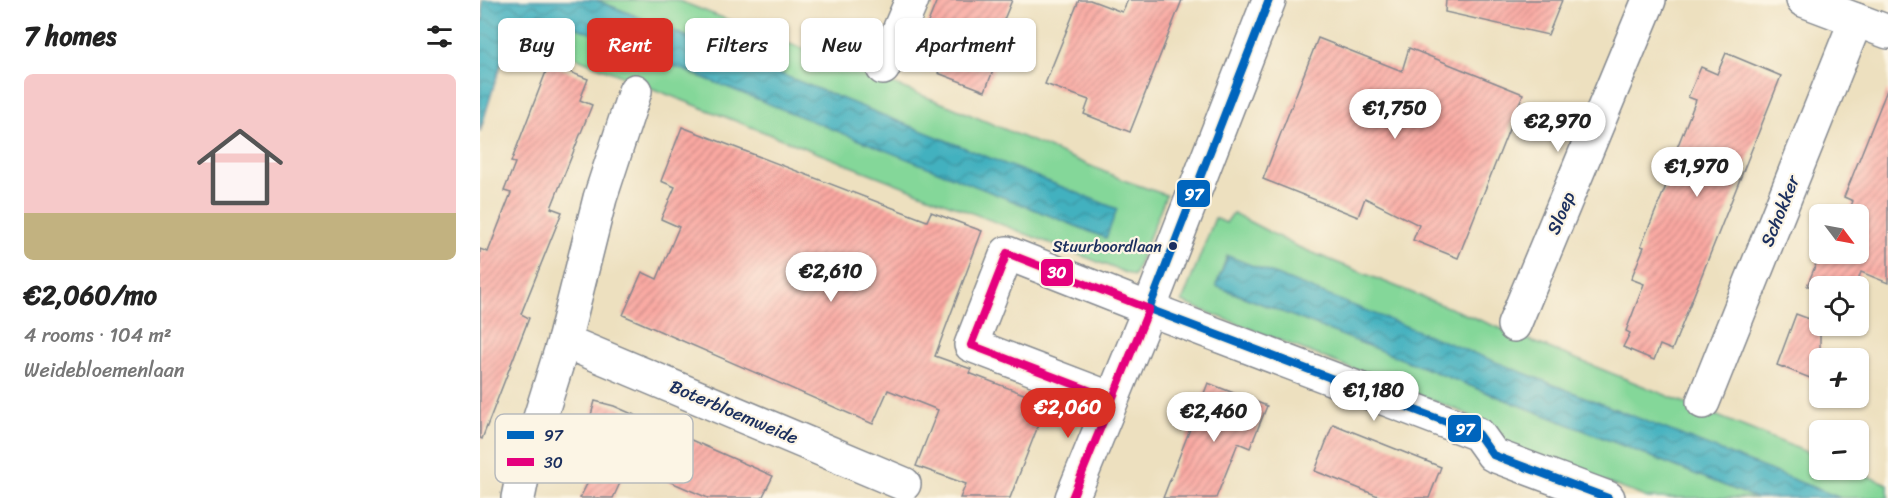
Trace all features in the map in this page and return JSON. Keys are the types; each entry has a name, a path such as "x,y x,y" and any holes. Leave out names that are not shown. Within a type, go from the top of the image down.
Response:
{"street":[{"path":"883,68 912,0"},
{"path":"1072,498 1149,309 1269,0"},
{"name":"Sloep","path":"1514,326 1649,0"},
{"path":"1803,0 1874,19"},
{"name":"Schokker","path":"1703,402 1874,19"},
{"path":"541,414 564,341 600,198 636,91"},
{"path":"1112,399 971,345 1007,253 1478,434 1493,455 1608,498"},
{"name":"Boterbloemweide","path":"564,341 904,484"},
{"path":"518,498 521,483"}],"green space":[{"path":"596,0 677,0 723,18 685,18 685,36 673,31 673,18 641,18"},
{"path":"540,12 555,18 532,18"},
{"path":"575,26 587,31 587,62 575,57"},
{"path":"789,44 801,48 801,72 862,72 952,107 1126,181 1166,195 1134,276 612,72 673,72 673,65 685,70 685,72 690,72 1106,238 1116,209 775,72 789,72"},
{"path":"1233,213 1296,246 1809,453 1809,480 1869,480 1869,477 1888,484 1888,498 1840,498 1227,256 1216,286 1756,498 1648,498 1505,445 1495,430 1465,413 1182,302 1215,218 1226,223"}],"water":[{"path":"482,0 596,0 641,18 587,18 587,32 575,27 575,18 553,18 540,13 532,18 498,18 499,72 480,132 480,26 483,18"},
{"path":"673,31 685,36 685,71 673,66"},
{"path":"688,72 775,72 1117,209 1106,238"},
{"path":"1228,256 1840,498 1756,498 1216,286"}],"building":[{"path":"937,0 1012,0 1005,18 930,18"},
{"path":"1079,0 1090,0 1122,12 1128,0 1182,0 1130,132 1084,114 1089,100 1045,84"},
{"path":"1446,0 1562,0 1548,35 1445,12"},
{"path":"1318,38 1402,71 1409,48 1523,94 1458,258 1413,240 1419,225 1365,198 1358,217 1263,179"},
{"path":"1726,53 1781,76 1672,350 1660,345 1654,360 1623,347 1630,333 1626,331 1644,284 1631,279 1644,247 1641,246 1673,169 1669,168 1696,100 1688,97 1701,67 1717,74"},
{"path":"546,72 570,72 588,79 580,100 592,105 551,208 562,212 521,314 529,318 482,439 480,438 480,249 488,252 511,193 504,191 515,163 511,162"},
{"path":"938,72 993,72 985,91"},
{"path":"1888,90 1888,283 1861,272 1860,276 1811,276 1816,264 1869,264 1869,204 1852,204 1853,201 1844,197"},
{"path":"682,127 927,221 931,212 982,231 935,356 971,369 969,373 1047,403 1010,498 960,498 966,484 916,466 938,410 888,390 873,424 623,315 642,272 657,279 679,227 661,219 675,187 661,181"},
{"path":"1796,314 1809,319 1809,336 1820,336 1820,348 1809,348 1809,378 1777,365"},
{"path":"1208,383 1267,406 1250,448 1238,443 1216,498 1163,498"},
{"path":"595,401 632,414 591,414"},
{"path":"1333,424 1441,467 1429,498 1383,498 1315,471"},
{"path":"693,441 773,476 762,498 708,498 673,483 693,483"},
{"path":"588,483 620,483 613,498 580,498"}],"transit line":[{"name":"97","path":"1269,0 1149,309 1478,434 1493,455 1608,498"},
{"name":"30","path":"1072,498 1149,309 1007,253 971,345 1112,399"}],"place":[{"name":"Stuurboordlaan","path":"1173,246"}]}
